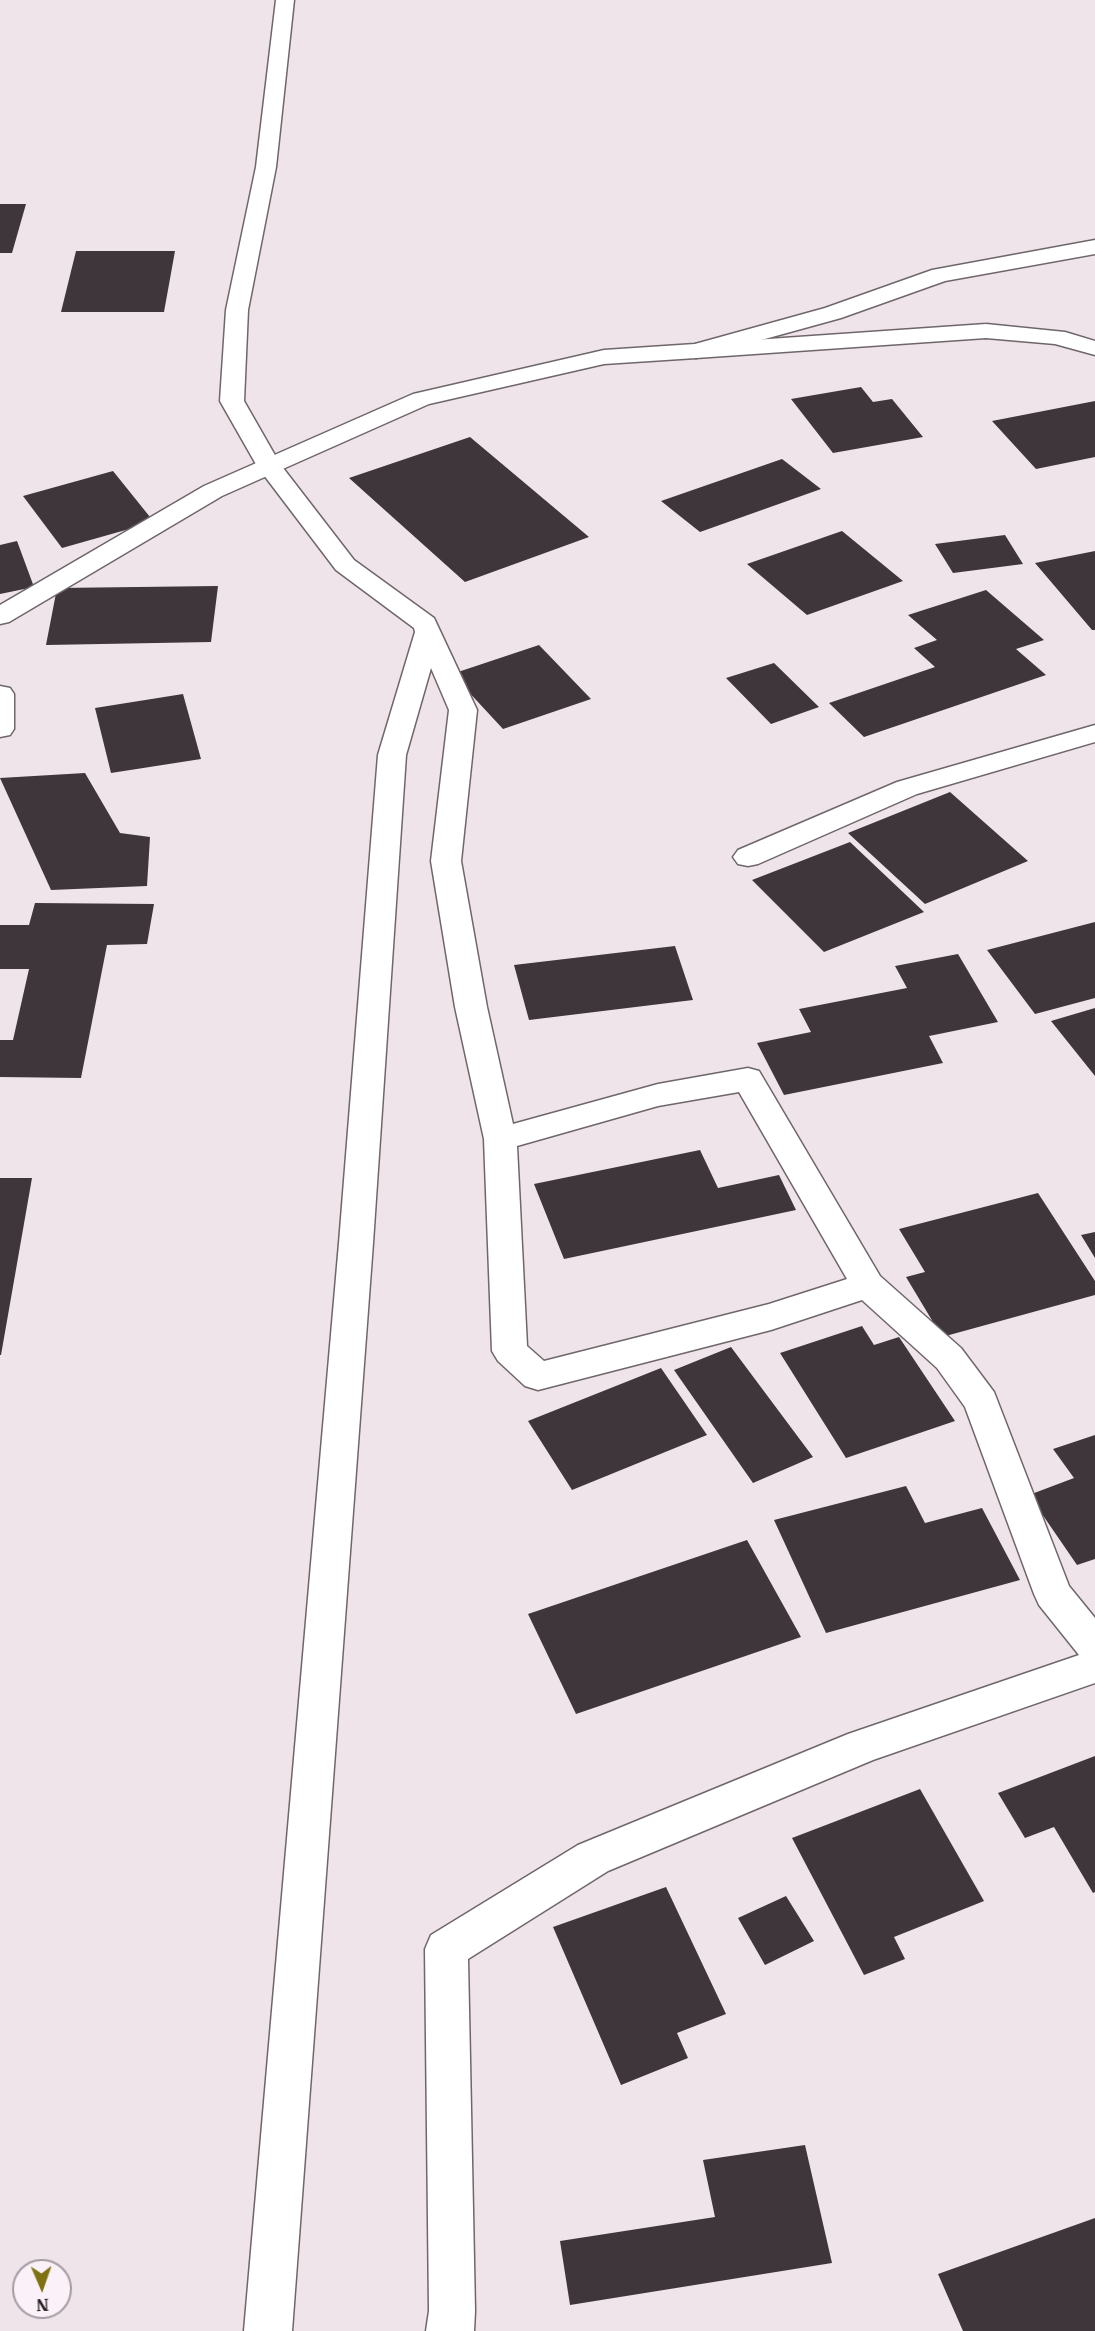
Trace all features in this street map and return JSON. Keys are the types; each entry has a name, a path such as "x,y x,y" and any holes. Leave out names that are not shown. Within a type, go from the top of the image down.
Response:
{"street":[{"path":"285,0 266,167 237,310 232,401 269,466 345,564 425,624 463,710 446,861 471,1007 500,1139 510,1351 538,1376 771,1317 868,1285"},
{"path":"696,351 833,313 940,275 1095,247"},
{"path":"0,616 213,491 421,399 604,357 986,331 1057,337 1095,348"},
{"path":"268,2331 356,1243 392,755 428,632"},
{"path":"0,694 0,729"},
{"path":"748,857 907,788 1095,733"},
{"path":"500,1139 658,1095 748,1079 868,1285 949,1358 981,1402 1053,1594 1095,1646"},
{"path":"450,2331 452,2311 446,1949 593,1858 862,1746 1095,1666"}],"building":[{"path":"0,204 26,204 12,253 0,253"},
{"path":"76,251 175,251 164,312 61,312"},
{"path":"861,387 873,402 892,399 923,437 833,453 791,399"},
{"path":"1095,401 1095,457 1036,469 992,421"},
{"path":"470,437 589,537 465,582 349,478"},
{"path":"782,459 821,489 700,532 661,501"},
{"path":"113,471 154,522 62,548 23,496"},
{"path":"842,531 903,581 807,615 747,564"},
{"path":"1005,535 1023,564 953,573 935,544"},
{"path":"17,541 34,587 0,594 0,545"},
{"path":"1095,551 1095,630 1092,630 1035,563"},
{"path":"218,586 211,642 46,645 57,588"},
{"path":"986,590 1044,640 1016,649 1046,675 864,737 829,703 935,667 914,648 937,640 908,615"},
{"path":"539,645 591,699 503,729 452,674"},
{"path":"774,663 819,707 771,724 726,678"},
{"path":"183,694 201,759 111,773 95,708"},
{"path":"85,773 120,833 150,837 147,886 51,890 0,778"},
{"path":"950,792 1028,861 925,904 848,833"},
{"path":"850,842 924,912 824,952 752,880"},
{"path":"35,903 154,904 147,944 107,945 81,1078 0,1077 0,1040 13,1040 29,969 0,969 0,925 29,925"},
{"path":"1095,922 1095,998 1035,1014 987,950"},
{"path":"675,946 693,1000 529,1020 514,965"},
{"path":"958,954 998,1022 929,1036 943,1063 784,1095 757,1043 811,1032 799,1009 907,988 895,966"},
{"path":"1095,1008 1095,1076 1051,1021"},
{"path":"700,1150 718,1188 779,1175 796,1210 564,1259 534,1184"},
{"path":"0,1178 32,1178 1,1355 0,1355"},
{"path":"1038,1193 1095,1281 1095,1295 942,1337 906,1277 925,1272 899,1229"},
{"path":"1095,1232 1095,1258 1081,1235"},
{"path":"862,1326 874,1345 899,1337 955,1421 846,1458 780,1353"},
{"path":"731,1347 813,1457 753,1483 674,1370"},
{"path":"661,1368 707,1435 572,1490 528,1421"},
{"path":"1095,1435 1095,1559 1077,1565 1029,1495 1074,1478 1053,1449"},
{"path":"906,1486 925,1523 982,1508 1020,1580 826,1633 774,1520"},
{"path":"747,1540 801,1637 576,1714 528,1614"},
{"path":"1095,1756 1095,1892 1093,1893 1054,1827 1025,1838 998,1793"},
{"path":"920,1789 984,1901 894,1937 905,1959 864,1975 792,1838"},
{"path":"666,1887 726,2014 677,2033 688,2058 621,2085 553,1927"},
{"path":"786,1896 814,1941 765,1965 738,1918"},
{"path":"805,2145 832,2263 570,2305 560,2241 715,2217 703,2160"},
{"path":"1095,2218 1095,2331 963,2331 938,2274"}]}
